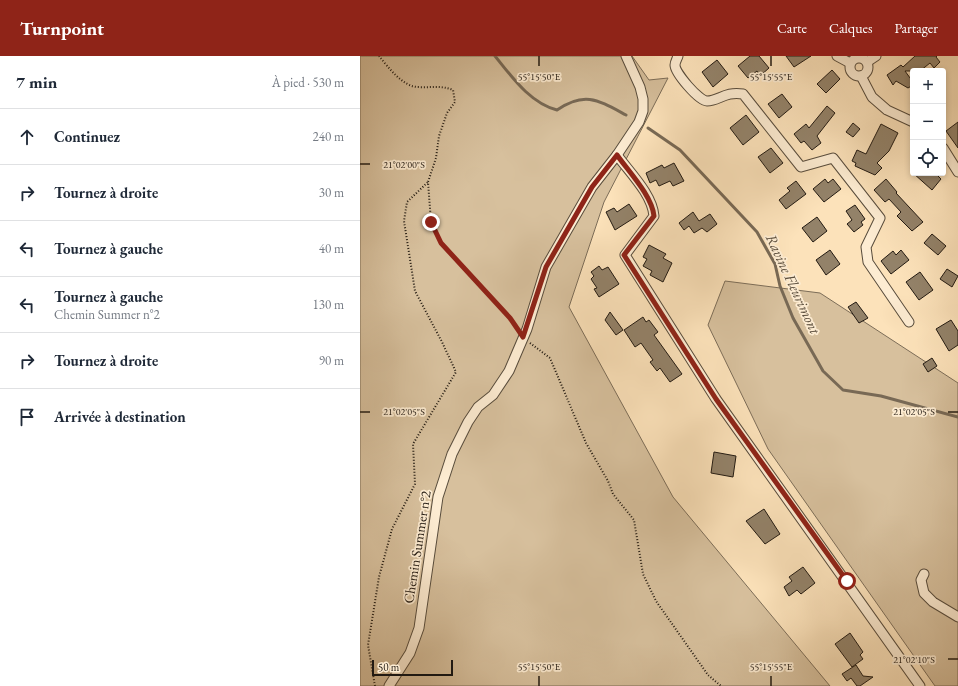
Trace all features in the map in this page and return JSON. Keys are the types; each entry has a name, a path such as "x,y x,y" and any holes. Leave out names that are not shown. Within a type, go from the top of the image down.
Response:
{"street":[{"name":"Chemin Summer n°2","path":"389,686 410,653 419,628 438,497 452,454 468,422 478,408 493,395 508,372 523,337 546,267 592,187 617,155 639,122 643,111 643,99 640,87 626,56"},
{"path":"678,56 675,64 677,71 700,98 708,101 732,92 743,94 801,167 833,158 880,218 866,247 868,262 909,322"},
{"path":"837,56 850,63"},
{"path":"867,62 876,56"},
{"path":"850,63 859,58 867,62"},
{"path":"850,63 852,74 861,76 866,74 868,67 867,62"},
{"path":"861,76 872,97 887,110 910,121"},
{"path":"946,153 958,172"},
{"path":"617,155 648,198 653,208 654,216 624,255 716,399 920,686"},
{"path":"924,574 921,580 924,593 932,602 958,617"}],"path":[{"path":"379,56 401,80 416,87 446,87 453,90 455,102 447,113 439,136 436,158 428,182 431,222 441,243 510,318 523,337 550,358 586,443 608,481 613,494 634,520 643,574 656,601 708,675 721,686"},
{"path":"375,686 368,645 380,576 392,529 416,484 413,444 456,372 415,291 404,221 407,202 428,182"}],"shaded area":[{"path":"360,56 632,56 649,80 668,78 604,202 569,307 673,497 830,686 360,686"},
{"path":"725,281 820,293 958,383 958,686 935,686 768,449 708,325"}],"building":[{"path":"750,56 759,56 769,68 760,76 757,71 748,78 738,66"},
{"path":"786,56 811,56 794,67"},
{"path":"915,56 937,56 936,57 940,62 934,68 930,63 924,68 910,68 910,71 905,71 910,78 910,87 908,88 896,81 893,85 887,75 901,65 903,67"},
{"path":"717,60 728,74 713,87 702,72"},
{"path":"832,70 840,79 826,93 817,84"},
{"path":"782,94 792,107 779,118 768,104"},
{"path":"827,106 835,113 817,136 821,143 812,150 804,141 801,143 794,134 806,124 809,128"},
{"path":"746,115 759,132 743,145 730,128"},
{"path":"958,122 958,148 946,131"},
{"path":"853,123 860,129 853,137 846,132"},
{"path":"881,124 898,133 889,151 877,163 882,168 875,175 855,166 856,163 852,161 857,150 866,154"},
{"path":"771,148 783,163 770,173 758,157"},
{"path":"674,163 684,181 673,186 670,181 659,186 656,180 650,183 646,173 662,165 664,168"},
{"path":"916,176 938,176 941,179 932,190"},
{"path":"825,179 828,183 833,179 841,189 824,202 813,189"},
{"path":"886,179 897,192 896,193 923,222 912,231 897,216 901,212 889,199 885,202 874,190"},
{"path":"796,181 806,194 786,209 779,200 790,191 787,188"},
{"path":"629,204 637,216 615,230 606,212 614,208 617,212"},
{"path":"855,205 865,219 861,222 863,225 854,232 847,224 852,220 846,211"},
{"path":"693,212 699,221 710,214 717,224 707,232 702,228 694,233 689,226 684,230 679,223"},
{"path":"817,217 827,231 813,242 802,228"},
{"path":"932,234 946,246 938,255 924,243"},
{"path":"649,245 666,254 663,258 672,263 663,282 650,275 652,271 643,266 647,259 643,257"},
{"path":"830,250 840,264 826,275 816,260"},
{"path":"901,250 909,260 891,274 881,261 893,251 896,255"},
{"path":"599,266 602,270 608,267 619,284 599,297 594,289 597,288 591,279 594,276 591,272"},
{"path":"947,269 958,276 952,287 940,279"},
{"path":"920,272 933,290 919,300 906,282"},
{"path":"856,302 868,318 859,323 848,307"},
{"path":"610,312 623,330 616,335 605,320"},
{"path":"643,317 646,322 649,320 658,332 654,335 682,374 670,382 660,368 657,371 650,362 653,360 641,343 635,347 624,330"},
{"path":"951,320 958,331 958,345 949,351 936,329"},
{"path":"932,358 937,366 928,372 923,364"},
{"path":"714,452 736,456 733,477 711,473"},
{"path":"764,509 780,534 765,544 746,521"},
{"path":"803,567 815,583 801,594 797,590 789,596 784,587 792,581 789,577"},
{"path":"850,633 863,652 860,655 863,659 852,667 835,644"},
{"path":"856,665 863,676 873,677 860,686 857,686 851,678 847,681 842,674"}],"waterway":[{"name":"Ravine Fleurimont","path":"495,56 522,88 538,102 547,107 557,110 567,104 584,99 607,105 626,115"},
{"name":"Ravine Fleurimont","path":"648,128 680,150 757,232 775,264 780,286 793,318 823,371 843,390 881,396 958,417"}],"route":[{"path":"431,222 441,243 510,318 523,337 546,267 592,187 617,155 648,198 653,208 654,216 624,255 716,399 847,581"}]}
